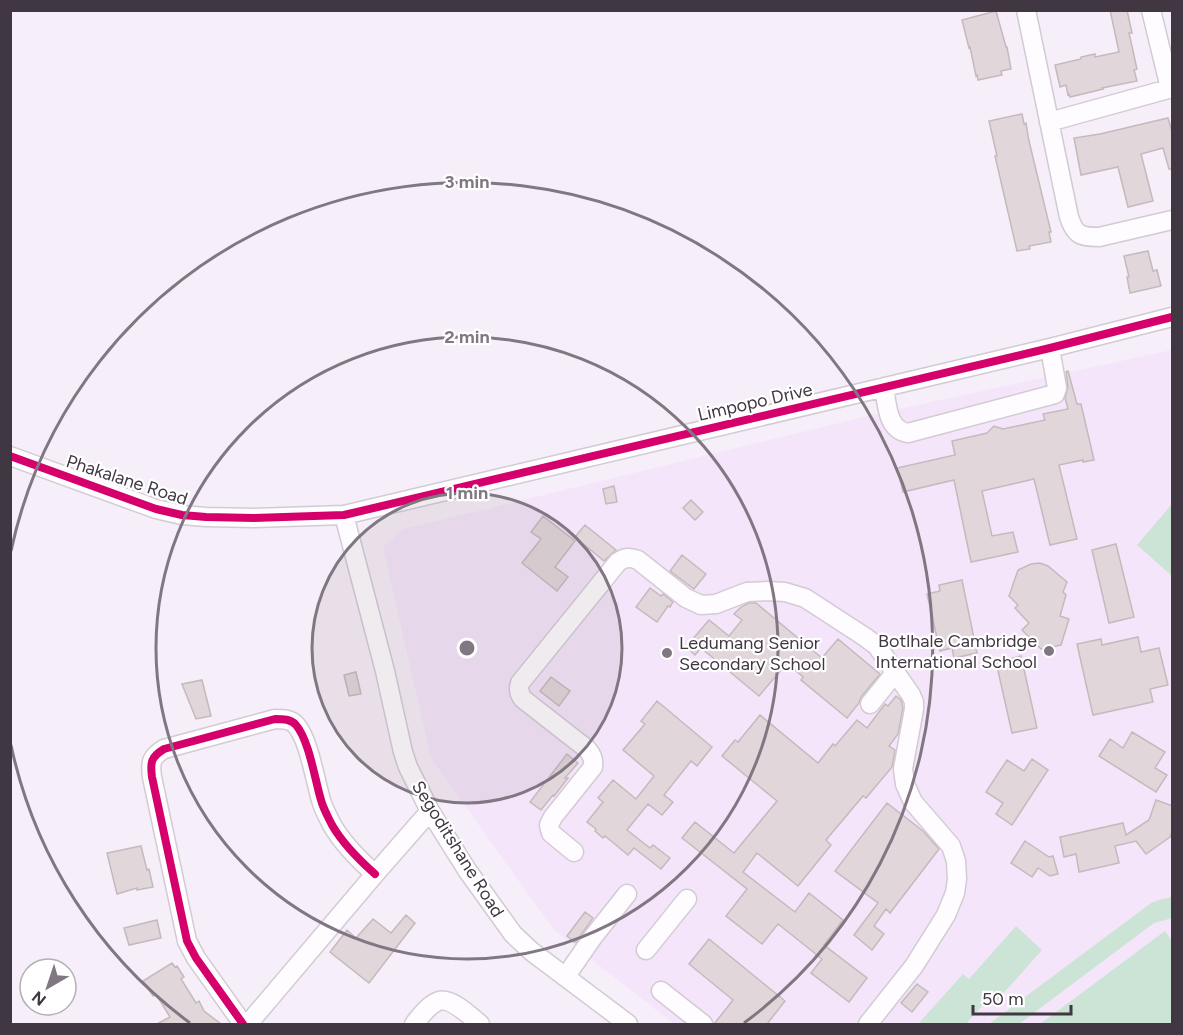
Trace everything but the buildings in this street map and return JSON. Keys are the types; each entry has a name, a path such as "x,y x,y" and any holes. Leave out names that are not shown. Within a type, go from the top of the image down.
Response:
{"street":[{"path":"1026,10 1073,228 1079,234 1099,237 1173,220"},
{"path":"1049,122 1171,88 1151,10"},
{"name":"Limpopo Drive","path":"344,515 1173,317"},
{"path":"884,387 891,421 898,429 908,433 1055,394 1058,388 1050,348"},
{"name":"Phakalane Road","path":"10,456 156,509 182,515 242,518 344,515"},
{"name":"Segoditshane Road","path":"344,515 385,671 403,752 430,811 467,870 513,934 531,951 628,1024"},
{"path":"574,852 551,833 549,825 593,767 594,761 587,749 523,699 519,687 618,562 623,558 631,557 638,560 686,598 701,605 716,604 747,592 757,591 785,592 805,598 877,646 911,695 914,709 903,769 905,784 913,802 951,846 956,861 955,893 946,915 914,966 868,1024"},
{"path":"870,704 896,673"},
{"path":"375,874 352,853 332,825 322,803 303,736 295,723 285,719 275,719 164,749 154,755 151,765 152,777 188,941 196,958 245,1024 430,811"},
{"path":"566,976 626,893"},
{"path":"646,950 687,899"},
{"path":"661,991 703,1024"},
{"path":"414,1024 431,1006 442,1000 454,1004 480,1024"}],"shaded area":[{"name":"Ledumang Senior Secondary School","path":"1172,350 1172,1024 674,1024 553,929 431,758 383,547 404,529 872,415"}],"green space":[{"path":"1172,504 1172,576 1137,545"},
{"path":"1172,897 1172,918 1154,923 1019,1024 989,1024 1151,903"},
{"path":"1016,926 1042,950 995,1003 989,998 966,1024 918,1024 963,974 969,979"},
{"path":"1165,931 1172,941 1172,1024 1040,1024"}],"cycle path":[{"path":"10,456 156,509 182,515 254,518 344,515 1172,317"},
{"path":"243,1024 196,958 187,941 152,777 151,764 154,757 164,749 275,719 292,722 305,740 322,803 332,825 351,851 375,874"}],"place":[{"name":"Botlhale Cambridge International School","path":"1049,651"},
{"name":"Ledumang Senior Secondary School","path":"667,653"}]}
